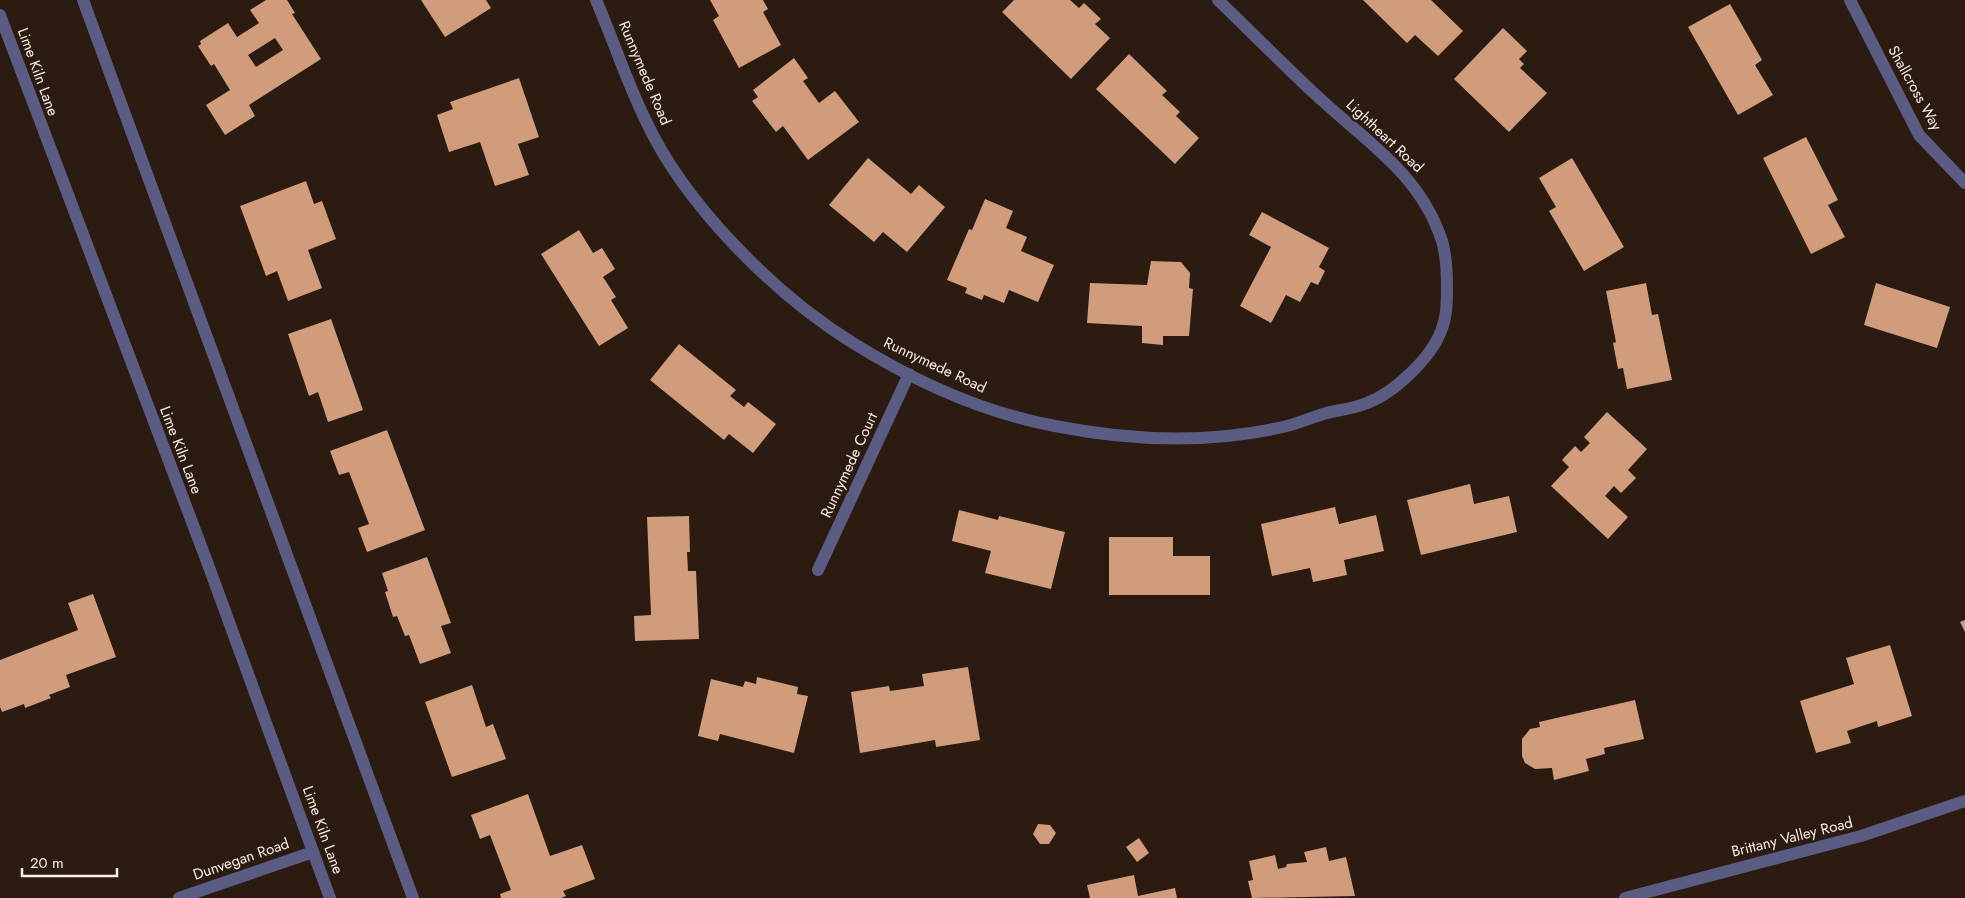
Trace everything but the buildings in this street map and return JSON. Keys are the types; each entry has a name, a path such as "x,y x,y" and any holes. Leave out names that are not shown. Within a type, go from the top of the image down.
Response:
{"street":[{"path":"82,0 413,898"},
{"name":"Runnymede Road","path":"596,0 645,121 676,172 718,228 779,288 852,343 909,374 971,402 1054,426 1119,436 1171,439 1237,434 1288,426 1368,403 1396,387 1427,354 1438,337"},
{"name":"Lightheart Road","path":"1218,0 1318,97 1400,168 1418,190 1442,242 1446,267 1447,303 1443,328 1438,337"},
{"name":"Shallcross Way","path":"1850,0 1919,135 1965,183"},
{"name":"Lime Kiln Lane","path":"0,15 206,560 330,898"},
{"name":"Runnymede Court","path":"818,570 909,374"},
{"name":"Brittany Valley Road","path":"1625,898 1861,836 1965,801"},
{"name":"Dunvegan Road","path":"179,898 313,852"}]}
